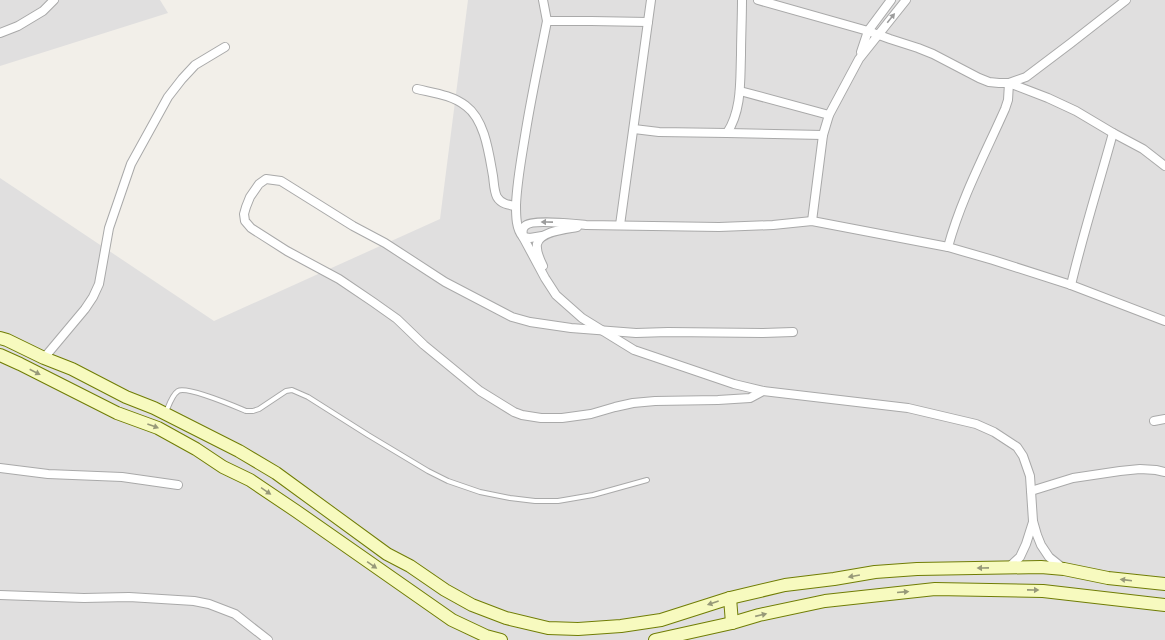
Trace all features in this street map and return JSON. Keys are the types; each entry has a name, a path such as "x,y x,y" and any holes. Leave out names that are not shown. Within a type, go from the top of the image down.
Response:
{"main road":[{"path":"0,338 72,369 126,397 165,414 239,451 276,473 388,554 472,605 506,618 548,628 578,629 621,626 661,620 730,598 785,585 875,572 917,569 1041,567 1064,569 1108,578 1165,584"},
{"path":"0,355 117,413 158,428 196,449 223,466 250,480 452,620 486,636 501,640"},
{"path":"90,400 98,382"},
{"path":"655,640 825,601 935,589 1043,591 1165,605"},
{"path":"730,598 732,623"}],"street":[{"path":"0,33 18,26 43,11 54,0"},
{"path":"543,0 547,21 517,186 516,206 518,226 521,234 524,237 530,238 586,225"},
{"path":"620,225 651,0"},
{"path":"727,133 732,126 740,91 742,0"},
{"path":"758,0 868,31 926,51 984,80 999,83 1009,83 1033,72 1126,0"},
{"path":"812,221 823,135 830,116 859,59 868,31 892,0"},
{"path":"859,59 906,0"},
{"path":"547,21 648,22"},
{"path":"44,358 85,309 93,297 98,284 109,228 131,164 168,97 195,65 225,47"},
{"path":"1009,83 1043,95 1069,108 1143,149 1165,166"},
{"path":"948,247 963,203 1005,109 1008,100 1009,83"},
{"path":"417,89 453,98 467,106 476,116 482,129 489,154 497,197 503,203 516,206"},
{"path":"740,91 830,116"},
{"path":"634,129 659,132 823,135"},
{"path":"1071,285 1080,244 1113,133"},
{"path":"763,392 750,398 633,403 591,414 562,418 540,418 514,412 480,391 424,345 397,319 374,302 339,279 287,251 251,228 245,221 244,214 250,197 259,184 266,179 281,180 353,226 385,243 445,282 512,317 550,326 636,333 793,332"},
{"path":"516,206 521,218 531,223"},
{"path":"1064,569 1049,557 1037,535 1033,521 1032,491 1027,466 1023,456 1017,447 994,432 976,424 908,408 763,392 734,384 634,350 582,318 556,296 524,237 522,231 523,227 526,224 546,222 586,225 719,227 773,225 812,221 948,247 1071,285 1165,321"},
{"path":"542,236 537,247 546,275 556,296"},
{"path":"1154,421 1165,419"},
{"path":"0,468 48,474 122,477 178,486"},
{"path":"1032,491 1073,478 1120,471 1140,469 1165,472"},
{"path":"1008,568 1020,557 1026,544 1033,521"},
{"path":"0,594 194,601 209,604 235,614 268,640"}],"lane":[{"path":"165,414 173,396 178,391 183,389 246,411 259,409 286,391 292,390 308,397 428,471 448,481 480,492 510,498 558,501 593,495 647,480"}],"shaded area":[{"path":"0,0 160,0 168,13 0,66"},
{"path":"468,0 1165,0 1165,640 0,640 0,178 214,321 440,219"}]}
